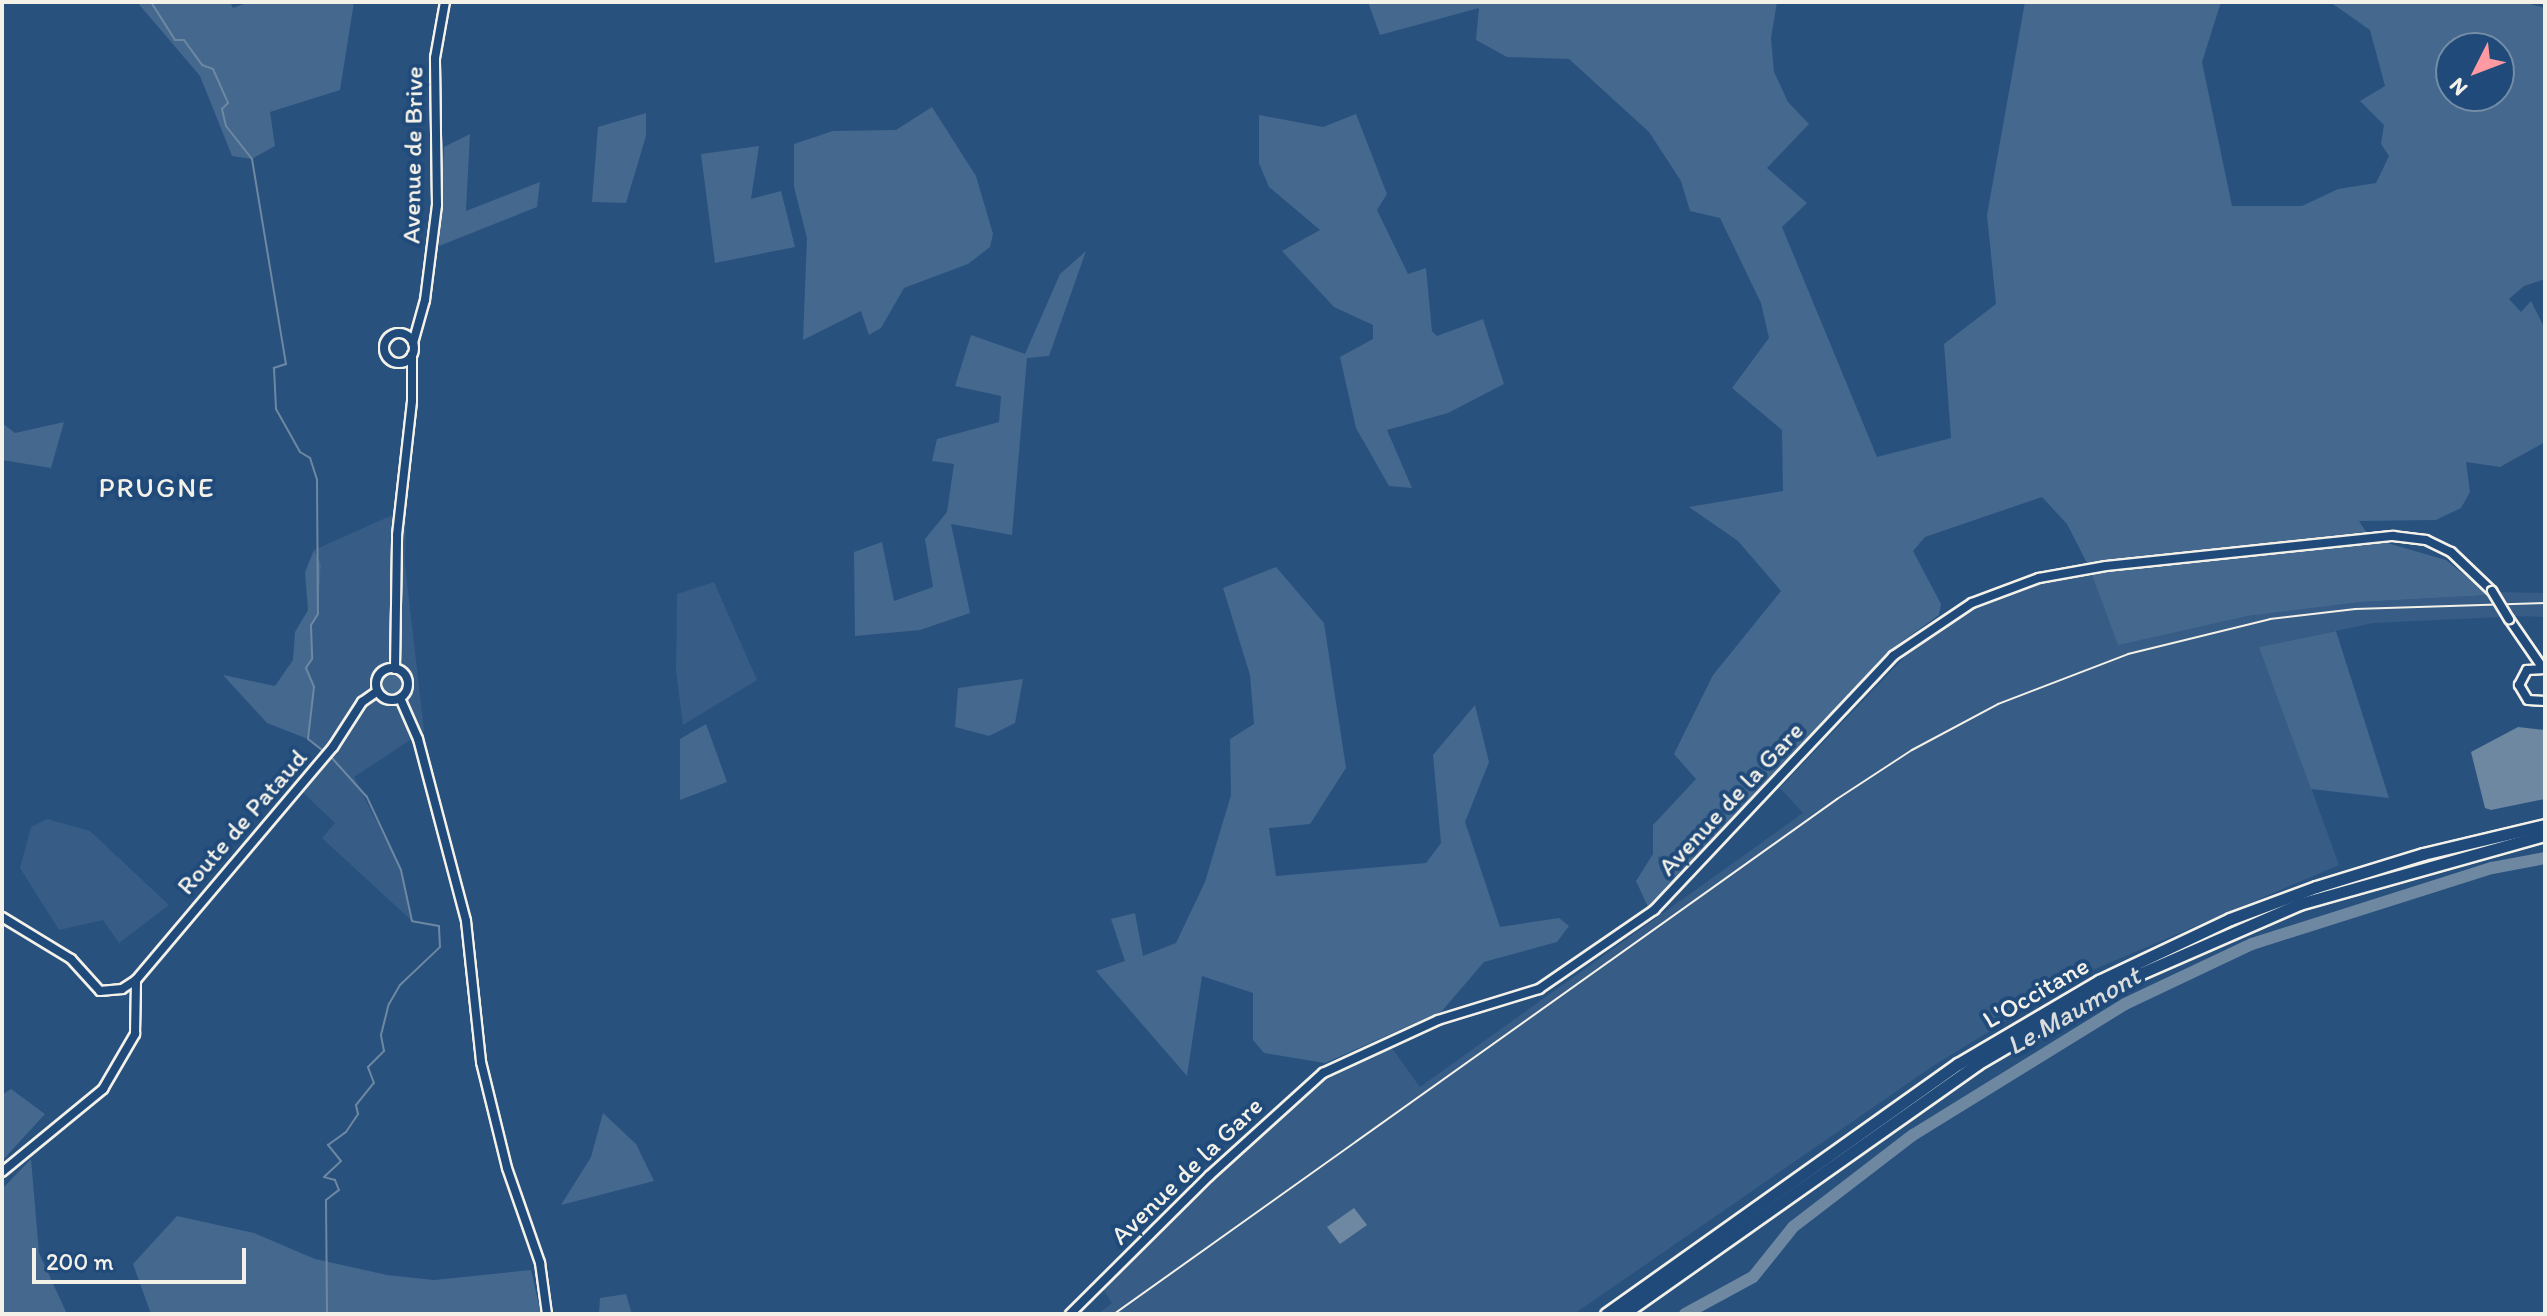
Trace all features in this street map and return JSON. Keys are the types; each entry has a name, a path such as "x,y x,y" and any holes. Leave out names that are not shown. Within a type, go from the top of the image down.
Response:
{"highway":[{"name":"L'Occitane","path":"1606,1314 1958,1064 2099,981 2230,919 2316,887 2423,854 2545,825"},
{"name":"L'Occitane","path":"1623,1314 1977,1064 2107,988 2299,904 2545,835"}],"street":[{"name":"Avenue de Brive","path":"413,343 423,308 437,205 435,58 445,2"},
{"path":"411,383 396,362 388,358 384,344 423,308"},
{"path":"398,333 413,343 398,510 395,669 408,682 400,698"},
{"path":"396,362 412,355"},
{"name":"Avenue de la Gare","path":"1070,1314 1209,1176 1323,1073 1438,1020 1539,989 1642,919 1893,656 1972,603 2039,578 2106,566 2393,536 2426,540 2451,552 2492,591 2543,668"},
{"path":"2523,641 2527,670 2520,691 2534,702 2545,701"},
{"path":"2527,670 2543,668"},
{"path":"395,669 379,676 378,691 390,700 400,698"},
{"name":"Route de Pataud","path":"136,980 328,754 356,709 378,691"},
{"path":"400,698 418,739 466,921 481,1062 507,1168 540,1263 547,1314"},
{"path":"2,917 71,959 100,991 113,992 136,980 138,1019 127,1051 94,1100 2,1172"}],"shaded area":[{"path":"137,2 230,2 233,8 249,2 354,2 340,90 270,112 275,146 252,159 232,156 200,76"},
{"path":"1368,2 1777,2 1771,38 1774,72 1788,102 1809,124 1767,168 1807,203 1782,227 1877,457 1951,438 1944,344 1996,304 1987,215 2025,2 2221,2 2202,62 2232,206 2302,206 2338,189 2376,183 2389,156 2381,144 2384,125 2360,101 2385,86 2370,30 2330,2 2523,2 2545,8 2545,279 2524,286 2509,299 2521,312 2531,301 2545,329 2545,442 2500,467 2466,462 2470,492 2461,508 2436,520 2359,521 2370,538 2446,560 2489,595 2361,602 2248,616 2118,645 2089,567 2067,524 2042,497 1925,537 1913,551 1941,604 1939,615 1901,642 1850,692 1649,909 1636,881 1653,854 1653,825 1696,779 1674,754 1713,675 1781,591 1738,541 1689,507 1783,491 1782,430 1732,388 1769,338 1761,303 1720,218 1690,211 1681,181 1649,132 1569,59 1507,57 1476,40 1479,8 1380,35"},
{"path":"932,107 976,176 993,234 990,247 968,264 904,288 881,328 869,335 861,311 803,340 807,238 794,187 794,144 833,131 896,130"},
{"path":"646,113 646,136 626,203 592,202 598,127"},
{"path":"1356,114 1387,194 1377,210 1408,274 1426,268 1432,331 1437,336 1483,319 1504,384 1448,413 1387,430 1412,488 1389,486 1356,428 1340,357 1373,339 1373,325 1334,307 1282,251 1320,230 1269,187 1259,163 1259,115 1323,127"},
{"path":"470,134 466,211 540,182 537,207 439,246 444,147"},
{"path":"759,146 751,199 781,191 795,247 715,263 701,154"},
{"path":"1086,251 1049,356 1027,358 1012,535 951,524 970,613 920,630 855,636 854,552 882,542 894,601 933,587 925,539 947,512 954,464 932,461 937,439 999,422 1001,396 955,386 971,335 1025,354 1060,274"},
{"path":"64,422 51,468 2,460 2,423 15,433"},
{"path":"406,509 405,564 424,731 354,777 401,870 412,921 322,838 335,823 294,784 323,751 308,739 314,687 306,668 312,659 311,625 318,614 321,564 314,550"},
{"path":"314,550 321,564 318,614 311,625 312,659 306,668 314,687 308,739 267,723 223,675 275,686 293,660 295,632 308,610 305,572"},
{"path":"1276,567 1324,623 1346,768 1310,824 1269,828 1276,876 1426,863 1441,843 1433,755 1475,705 1489,762 1465,822 1500,927 1559,918 1569,926 1557,942 1484,962 1442,1011 1325,1063 1264,1053 1253,1040 1253,993 1202,976 1187,1076 1096,971 1125,961 1111,919 1135,913 1143,956 1176,943 1205,882 1231,795 1230,739 1254,724 1250,675 1223,588"},
{"path":"2092,575 2118,644 2248,616 2361,602 2489,595 2501,617 2373,623 2260,647 2339,865 2081,975 1933,1066 1574,1314 1098,1314 1112,1303 1103,1289 1307,1091 1353,1061 1391,1047 1420,1087 1803,813 1780,788 1915,646 1981,605 2033,585"},
{"path":"714,582 757,680 683,725 676,671 677,594"},
{"path":"2500,592 2545,593 2545,617 2515,616"},
{"path":"2336,631 2389,798 2311,789 2259,647"},
{"path":"392,673 400,676 403,684 400,692 392,695 384,692 381,684 384,676"},
{"path":"1023,679 1015,723 989,736 955,727 958,688"},
{"path":"706,724 727,782 680,800 680,739"},
{"path":"2518,727 2545,730 2545,799 2491,810 2485,808 2471,752"},
{"path":"47,819 90,831 169,905 119,943 103,920 59,930 20,868 31,827"},
{"path":"11,1089 45,1114 2,1161 2,1095"},
{"path":"603,1113 636,1144 654,1181 561,1205 591,1157"},
{"path":"31,1159 39,1253 67,1314 2,1314 2,1189"},
{"path":"1354,1208 1367,1225 1340,1244 1327,1227"},
{"path":"177,1216 254,1233 315,1259 387,1275 434,1280 531,1270 541,1314 151,1314 133,1264"},
{"path":"626,1294 632,1314 599,1314 600,1298"}],"waterway":[{"path":"151,2 175,40 184,40 202,65 213,69 228,103 222,109 226,126 252,159 286,364 274,368 276,409 300,452 310,458 317,480 318,614 311,625 312,659 306,668 314,687 308,739 326,753"},
{"path":"327,1314 326,1200 339,1190 335,1180 324,1177 341,1161 328,1145 346,1132 358,1114 356,1105 374,1083 368,1067 384,1051 381,1035 389,1004 400,985 440,947 439,926 412,921 401,870 367,797 331,757"},
{"name":"Le Maumont","path":"1685,1314 1753,1277 1793,1227 1913,1135 2125,1004 2252,944 2492,868 2545,858"}],"railway":[{"path":"1114,1314 1837,799 1912,750 1998,704 2128,654 2270,619 2355,609 2545,603"}],"district":[{"name":"PRUGNE","path":"157,487"}]}
